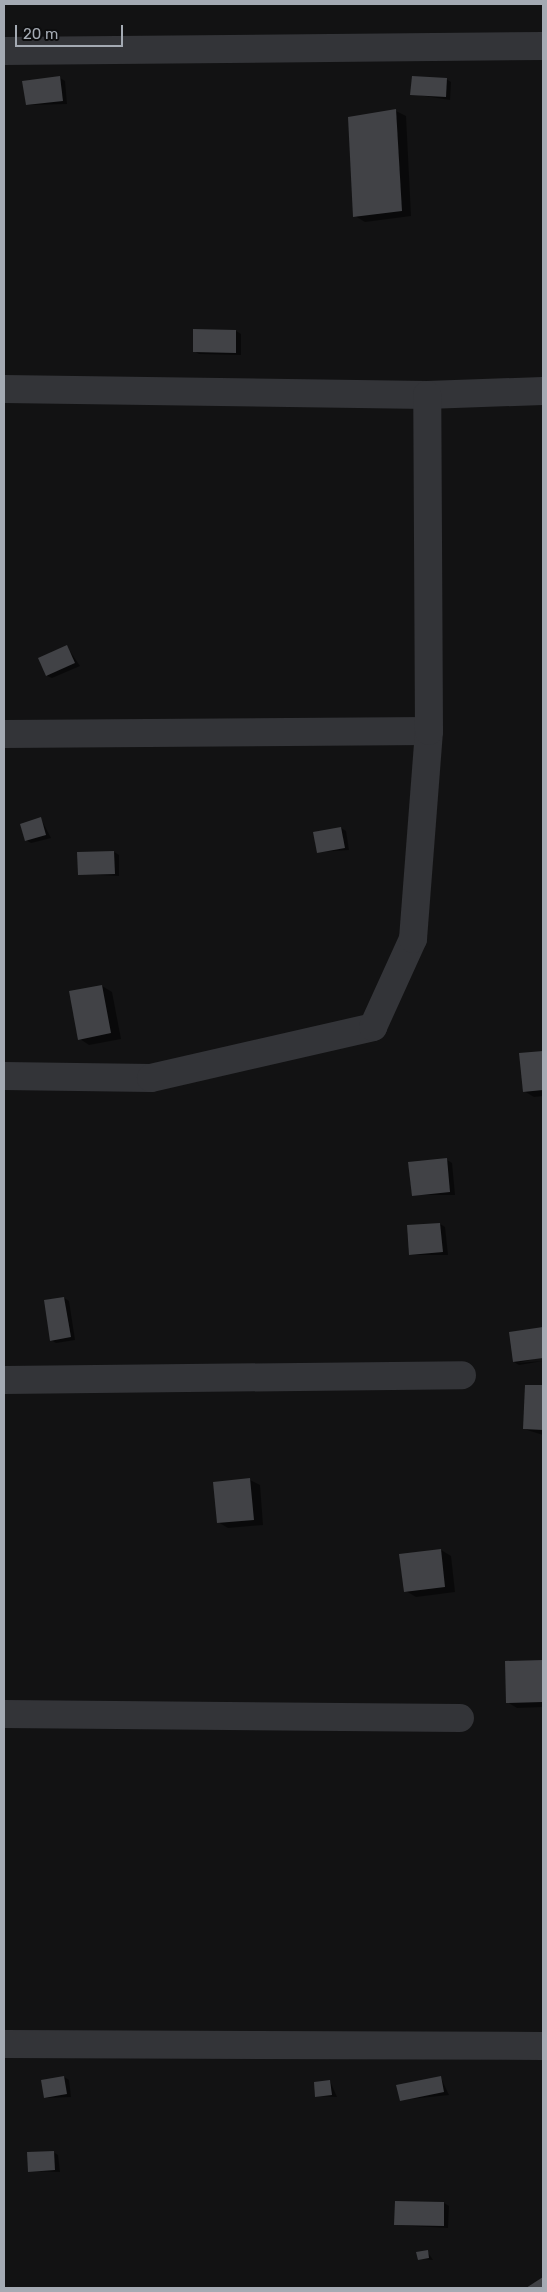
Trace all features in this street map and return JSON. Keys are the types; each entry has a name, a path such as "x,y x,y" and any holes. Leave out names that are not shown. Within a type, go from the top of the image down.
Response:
{"street":[{"path":"4,51 543,46"},
{"path":"4,389 427,395 543,391"},
{"path":"4,1076 151,1078 373,1027 413,939 429,731 427,395"},
{"path":"4,734 429,731"},
{"path":"4,1380 462,1374"},
{"path":"4,1714 460,1718"},
{"path":"4,2044 543,2046"}],"building":[{"path":"60,76 63,101 26,105 22,81"},
{"path":"412,76 447,78 446,97 410,95"},
{"path":"396,109 402,211 353,217 348,117"},
{"path":"193,329 236,330 236,353 193,352"},
{"path":"67,645 75,663 46,676 38,658"},
{"path":"41,817 46,835 25,841 20,824"},
{"path":"341,827 345,848 317,853 313,832"},
{"path":"114,851 115,874 78,875 77,852"},
{"path":"102,985 111,1033 78,1040 69,991"},
{"path":"543,1051 543,1090 523,1092 519,1053"},
{"path":"447,1158 450,1192 412,1196 408,1162"},
{"path":"440,1223 443,1252 409,1255 407,1225"},
{"path":"64,1297 71,1337 50,1341 44,1300"},
{"path":"543,1327 543,1358 513,1362 509,1332"},
{"path":"525,1385 543,1385 543,1430 523,1429"},
{"path":"250,1478 254,1520 217,1523 213,1482"},
{"path":"441,1549 445,1587 404,1592 399,1554"},
{"path":"543,1660 543,1702 506,1703 505,1661"},
{"path":"64,2076 67,2094 44,2098 41,2080"},
{"path":"441,2076 444,2092 400,2101 396,2085"},
{"path":"330,2080 332,2095 315,2097 314,2082"},
{"path":"54,2151 55,2170 28,2172 27,2152"},
{"path":"395,2201 444,2202 444,2226 394,2225"},
{"path":"428,2250 429,2258 418,2260 416,2252"},
{"path":"543,2277 543,2288 526,2288"}]}
